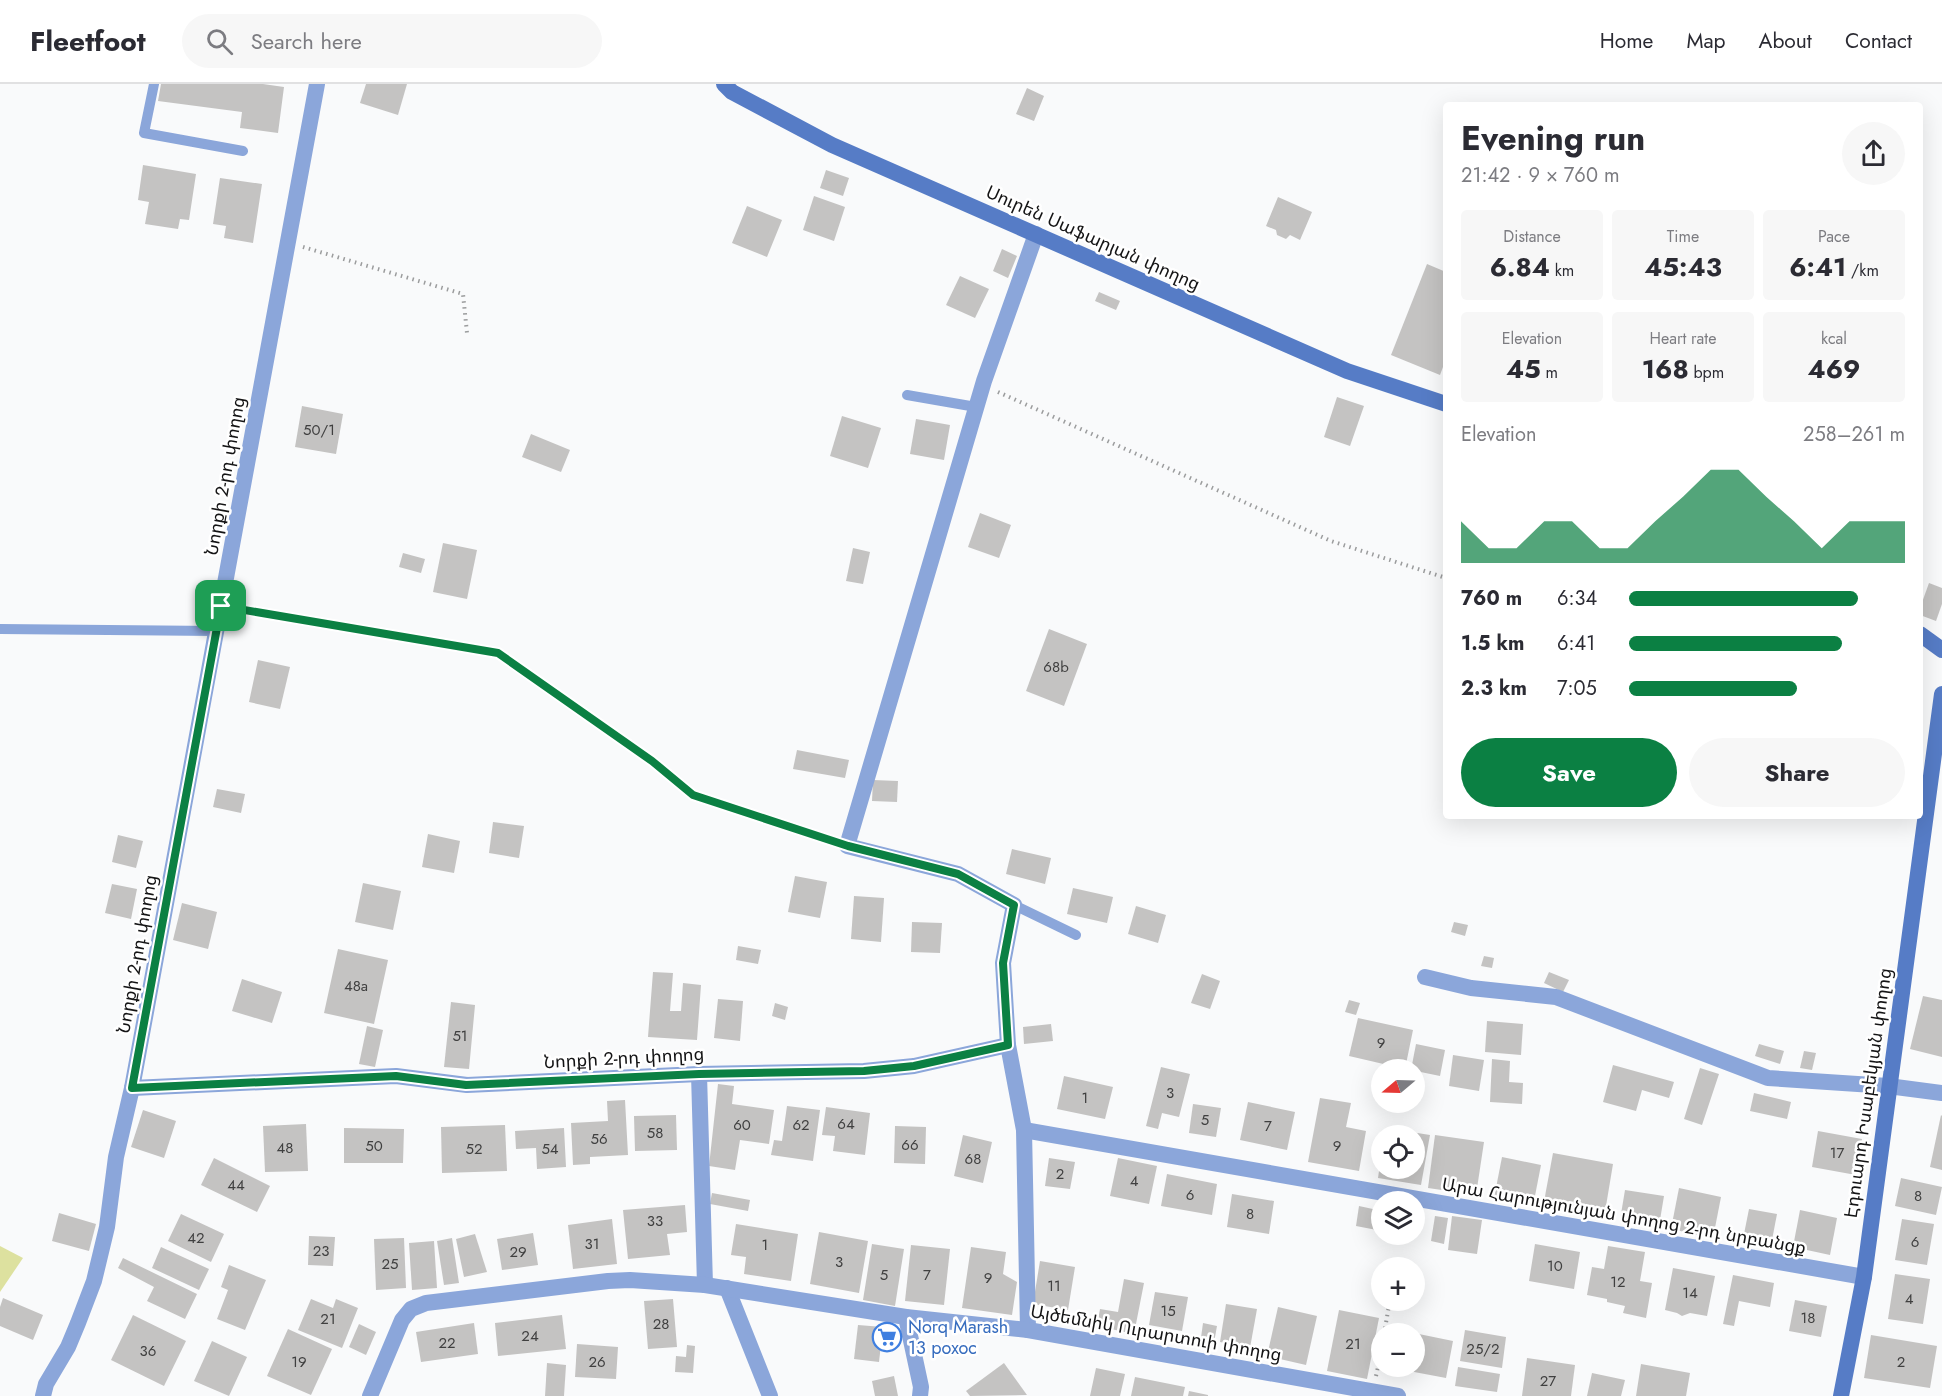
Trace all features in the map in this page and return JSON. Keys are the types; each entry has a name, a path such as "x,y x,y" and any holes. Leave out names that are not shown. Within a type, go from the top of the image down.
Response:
{"main road":[{"name":"Սուրեն Սաֆարյան փողոց","path":"725,87 832,145 1347,371 1443,403"},
{"path":"1923,636 1942,650"},
{"path":"1936,796 1942,694"},
{"name":"Էդուարդ Իսաբեկյան փողոց","path":"1841,1396 1864,1277 1888,1086 1936,796"}],"street":[{"name":"Նորքի 2-րդ փողոց","path":"42,1396 78,1323 94,1281 107,1227 116,1157 132,1088 317,84"},
{"path":"1028,1330 1024,1130 1008,1045 1003,963 1014,905 958,874 848,846 976,407 1036,234"},
{"path":"1425,977 1471,988 1556,997 1768,1078 1888,1086 1942,1093"},
{"name":"Նորքի 2-րդ փողոց","path":"132,1088 396,1076 466,1085 699,1074 864,1071 914,1066 1008,1045"},
{"path":"699,1074 705,1285"},
{"name":"Արա Հարությունյան փողոց 2-րդ նրբանցք","path":"1024,1130 1864,1277"},
{"name":"Այծեմնիկ Ուրարտուի փողոց","path":"370,1396 402,1320 411,1309 426,1303 619,1281 705,1285 906,1317 1028,1330 1373,1394 1398,1396"},
{"path":"727,1288 770,1396"},
{"path":"906,1317 921,1387 920,1396"}],"lane":[{"path":"154,84 144,133 243,152"},
{"path":"907,395 976,407"},
{"path":"221,606 498,653 652,761 693,795 848,846"},
{"path":"0,629 216,631"},
{"path":"1014,905 1076,935"}],"path":[{"path":"288,243 463,294 467,333"},
{"path":"983,385 1331,541 1443,577"},
{"path":"1373,1394 1376,1377"}],"green space":[{"path":"0,1246 23,1258 0,1292"}],"building":[{"path":"161,84 263,84 284,87 278,133 240,128 242,112 158,101"},
{"path":"366,84 407,84 398,115 360,103"},
{"path":"1027,88 1044,96 1034,121 1016,114"},
{"path":"143,165 196,174 189,220 180,219 178,229 145,224 149,202 138,200"},
{"path":"826,170 849,178 843,196 820,188"},
{"path":"220,178 262,184 253,243 224,238 226,226 213,224"},
{"path":"814,196 845,207 834,241 803,230"},
{"path":"1278,197 1312,212 1300,240 1290,235 1286,239 1277,235 1276,230 1266,226"},
{"path":"747,206 782,220 767,257 732,243"},
{"path":"1002,249 1017,256 1008,278 993,271"},
{"path":"1427,264 1443,271 1443,367 1440,375 1391,355"},
{"path":"960,276 989,289 975,318 946,305"},
{"path":"1099,292 1120,301 1116,310 1095,301"},
{"path":"1337,397 1364,406 1350,446 1324,437"},
{"path":"302,406 343,414 336,454 295,447"},
{"path":"842,416 881,428 868,468 830,456"},
{"path":"916,419 950,425 944,460 910,454"},
{"path":"531,434 570,450 561,472 522,457"},
{"path":"980,513 1011,525 999,558 968,547"},
{"path":"443,543 477,550 467,599 433,592"},
{"path":"853,548 870,552 863,584 846,581"},
{"path":"403,553 425,559 421,573 399,567"},
{"path":"1929,583 1942,588 1942,604 1936,621 1923,616 1923,600"},
{"path":"1049,629 1087,644 1064,706 1026,691"},
{"path":"258,660 290,667 280,709 249,702"},
{"path":"797,750 849,760 845,778 793,769"},
{"path":"873,780 898,781 897,802 872,801"},
{"path":"217,789 245,794 241,813 213,807"},
{"path":"493,822 524,826 519,858 489,853"},
{"path":"428,834 460,841 454,873 422,867"},
{"path":"118,835 143,841 136,868 112,862"},
{"path":"1012,849 1051,858 1045,884 1006,874"},
{"path":"795,876 827,882 820,918 788,912"},
{"path":"363,883 401,891 393,930 355,922"},
{"path":"112,884 137,889 131,919 105,913"},
{"path":"1073,888 1113,897 1107,923 1067,914"},
{"path":"854,896 884,898 881,942 851,939"},
{"path":"182,903 217,912 208,949 173,940"},
{"path":"1136,906 1166,915 1158,943 1128,934"},
{"path":"912,922 942,923 940,953 911,952"},
{"path":"1454,922 1468,925 1465,936 1451,932"},
{"path":"738,946 761,950 758,964 736,960"},
{"path":"338,949 388,960 374,1024 324,1013"},
{"path":"1484,956 1494,958 1492,968 1481,966"},
{"path":"653,972 673,973 670,1011 681,1011 683,983 701,985 697,1040 648,1037"},
{"path":"1549,972 1569,980 1563,992 1544,983"},
{"path":"1202,974 1220,981 1210,1009 1191,1003"},
{"path":"242,979 282,992 272,1023 232,1011"},
{"path":"1923,996 1942,1000 1942,1057 1910,1049"},
{"path":"718,999 743,1001 740,1041 714,1038"},
{"path":"1349,1000 1360,1003 1356,1015 1345,1012"},
{"path":"451,1002 475,1005 469,1069 444,1067"},
{"path":"775,1003 788,1007 785,1020 772,1016"},
{"path":"1358,1018 1413,1030 1407,1059 1371,1059 1371,1061 1349,1056"},
{"path":"1487,1021 1523,1024 1521,1055 1485,1052"},
{"path":"1051,1024 1053,1041 1024,1044 1023,1027"},
{"path":"367,1026 383,1030 375,1067 359,1064"},
{"path":"1416,1044 1445,1050 1440,1076 1425,1073 1425,1059 1413,1059"},
{"path":"1759,1044 1784,1051 1780,1064 1755,1056"},
{"path":"1804,1051 1816,1053 1812,1070 1800,1068"},
{"path":"1453,1055 1484,1060 1479,1091 1449,1086"},
{"path":"1492,1059 1510,1061 1509,1082 1523,1083 1522,1104 1490,1102"},
{"path":"1613,1065 1674,1082 1669,1098 1642,1090 1636,1111 1603,1102"},
{"path":"1161,1067 1190,1074 1179,1117 1162,1113 1158,1129 1146,1126"},
{"path":"1700,1068 1719,1074 1702,1125 1684,1119"},
{"path":"1064,1076 1113,1087 1105,1119 1057,1109"},
{"path":"718,1084 734,1086 732,1104 774,1110 769,1144 740,1140 735,1170 709,1166"},
{"path":"1754,1093 1791,1102 1787,1119 1750,1111"},
{"path":"1320,1098 1351,1103 1346,1127 1366,1131 1359,1171 1308,1162"},
{"path":"625,1100 628,1155 590,1157 590,1164 573,1165 571,1123 608,1121 607,1101"},
{"path":"1248,1102 1295,1112 1287,1150 1240,1140"},
{"path":"1193,1104 1221,1108 1216,1137 1189,1133"},
{"path":"787,1106 820,1110 813,1161 771,1155 774,1140 782,1141"},
{"path":"826,1107 870,1113 865,1155 833,1151 835,1136 822,1135"},
{"path":"143,1110 176,1121 164,1158 131,1147"},
{"path":"676,1115 677,1150 635,1151 634,1116"},
{"path":"1942,1116 1942,1170 1930,1167"},
{"path":"306,1124 308,1171 265,1172 263,1126"},
{"path":"505,1125 507,1171 442,1173 441,1127"},
{"path":"895,1126 926,1127 925,1164 894,1163"},
{"path":"344,1128 404,1129 403,1163 344,1163"},
{"path":"564,1128 566,1167 537,1169 536,1148 516,1149 515,1131"},
{"path":"1818,1131 1862,1139 1856,1175 1812,1167"},
{"path":"1425,1134 1430,1135 1425,1163"},
{"path":"963,1135 992,1142 983,1183 954,1176"},
{"path":"1435,1135 1484,1142 1476,1195 1428,1188"},
{"path":"1553,1153 1613,1164 1604,1218 1543,1207"},
{"path":"1502,1157 1541,1165 1533,1206 1494,1198"},
{"path":"214,1158 270,1186 257,1212 201,1185"},
{"path":"1049,1158 1075,1162 1070,1189 1045,1186"},
{"path":"1118,1158 1157,1166 1149,1204 1110,1196"},
{"path":"1167,1174 1217,1184 1212,1215 1161,1206"},
{"path":"1901,1178 1942,1187 1936,1215 1895,1206"},
{"path":"1384,1179 1422,1179 1421,1185"},
{"path":"1679,1188 1721,1197 1713,1238 1671,1229"},
{"path":"1625,1190 1664,1196 1659,1226 1620,1220"},
{"path":"712,1193 750,1200 748,1211 710,1204"},
{"path":"1232,1194 1274,1201 1269,1234 1227,1227"},
{"path":"685,1205 687,1232 667,1234 670,1255 628,1259 623,1210"},
{"path":"1359,1206 1371,1209 1371,1229 1356,1226"},
{"path":"1749,1209 1777,1214 1772,1240 1744,1234"},
{"path":"1800,1210 1837,1218 1830,1255 1793,1247"},
{"path":"59,1213 96,1224 89,1251 52,1241"},
{"path":"181,1214 224,1234 211,1262 168,1241"},
{"path":"1435,1216 1448,1218 1444,1244 1431,1241"},
{"path":"1452,1216 1482,1220 1477,1254 1448,1250"},
{"path":"612,1219 617,1264 573,1269 568,1225"},
{"path":"1902,1219 1934,1224 1927,1265 1895,1260"},
{"path":"736,1224 798,1234 791,1281 744,1274 746,1257 731,1255"},
{"path":"819,1232 868,1241 859,1293 810,1284"},
{"path":"533,1233 538,1265 502,1270 497,1239"},
{"path":"475,1234 487,1272 464,1277 456,1239"},
{"path":"309,1236 335,1237 333,1266 308,1265"},
{"path":"404,1238 406,1288 376,1290 374,1239"},
{"path":"452,1238 459,1283 444,1285 437,1241"},
{"path":"434,1241 437,1288 412,1290 409,1243"},
{"path":"872,1244 904,1249 895,1306 863,1300"},
{"path":"1535,1244 1580,1252 1574,1289 1529,1281"},
{"path":"911,1245 950,1249 944,1305 905,1301"},
{"path":"1608,1246 1645,1252 1640,1281 1652,1283 1646,1318 1623,1313 1625,1306 1587,1295 1592,1267 1604,1269"},
{"path":"161,1247 209,1269 199,1290 152,1268"},
{"path":"971,1247 1006,1252 1003,1274 1017,1282 1012,1315 962,1308"},
{"path":"123,1258 197,1294 185,1319 147,1301 154,1287 118,1268"},
{"path":"1040,1261 1075,1267 1068,1310 1033,1304"},
{"path":"229,1265 266,1280 245,1330 217,1319 228,1290 221,1287"},
{"path":"1673,1268 1715,1276 1707,1316 1690,1313 1682,1316 1665,1310"},
{"path":"1895,1274 1930,1279 1923,1324 1888,1319"},
{"path":"1733,1275 1774,1283 1770,1307 1739,1301 1734,1326 1723,1324"},
{"path":"1124,1279 1144,1283 1134,1334 1097,1326 1100,1309 1118,1312"},
{"path":"1155,1292 1188,1297 1182,1331 1149,1325"},
{"path":"3,1298 43,1315 33,1340 0,1326 0,1307"},
{"path":"311,1299 333,1308 336,1299 358,1308 342,1348 298,1330"},
{"path":"673,1299 677,1347 648,1349 644,1301"},
{"path":"1795,1300 1827,1306 1821,1337 1789,1331"},
{"path":"1226,1304 1257,1309 1250,1348 1220,1342"},
{"path":"1278,1307 1317,1316 1306,1365 1267,1356"},
{"path":"1339,1310 1379,1318 1378,1323 1371,1323 1371,1359 1367,1379 1327,1371"},
{"path":"133,1315 186,1341 164,1386 111,1360"},
{"path":"562,1315 566,1349 498,1356 495,1323"},
{"path":"474,1323 478,1354 421,1362 416,1332"},
{"path":"1203,1323 1217,1326 1213,1348 1200,1345"},
{"path":"359,1324 376,1332 366,1355 349,1347"},
{"path":"858,1325 883,1327 879,1362 854,1359"},
{"path":"288,1329 332,1349 311,1395 267,1376"},
{"path":"1465,1330 1506,1337 1502,1368 1460,1361"},
{"path":"1425,1335 1453,1341 1446,1378 1425,1374"},
{"path":"1871,1335 1937,1346 1930,1388 1864,1378"},
{"path":"212,1341 247,1357 229,1396 194,1381"},
{"path":"577,1344 618,1347 616,1379 575,1377"},
{"path":"687,1345 695,1346 693,1373 675,1372 676,1356 686,1357"},
{"path":"1527,1358 1575,1365 1571,1396 1522,1396"},
{"path":"547,1363 566,1365 564,1396 545,1396"},
{"path":"1004,1363 1027,1395 970,1396 966,1391"},
{"path":"1641,1364 1690,1373 1686,1396 1636,1396"},
{"path":"1458,1367 1500,1374 1497,1392 1455,1386"},
{"path":"1096,1368 1125,1374 1120,1396 1090,1396"},
{"path":"1592,1373 1625,1380 1621,1396 1587,1396"},
{"path":"894,1376 898,1396 875,1396 872,1381"},
{"path":"1135,1377 1185,1387 1183,1396 1131,1396"},
{"path":"1189,1391 1208,1395 1208,1396 1188,1396"}],"place":[{"name":"Norq Marash 13 poxoc","path":"887,1337"}],"route":[{"path":"221,606 498,653 652,761 693,795 848,846 958,874 1014,905 1003,963 1008,1045 914,1066 864,1071 699,1074 466,1085 396,1076 132,1088 221,606"}]}
